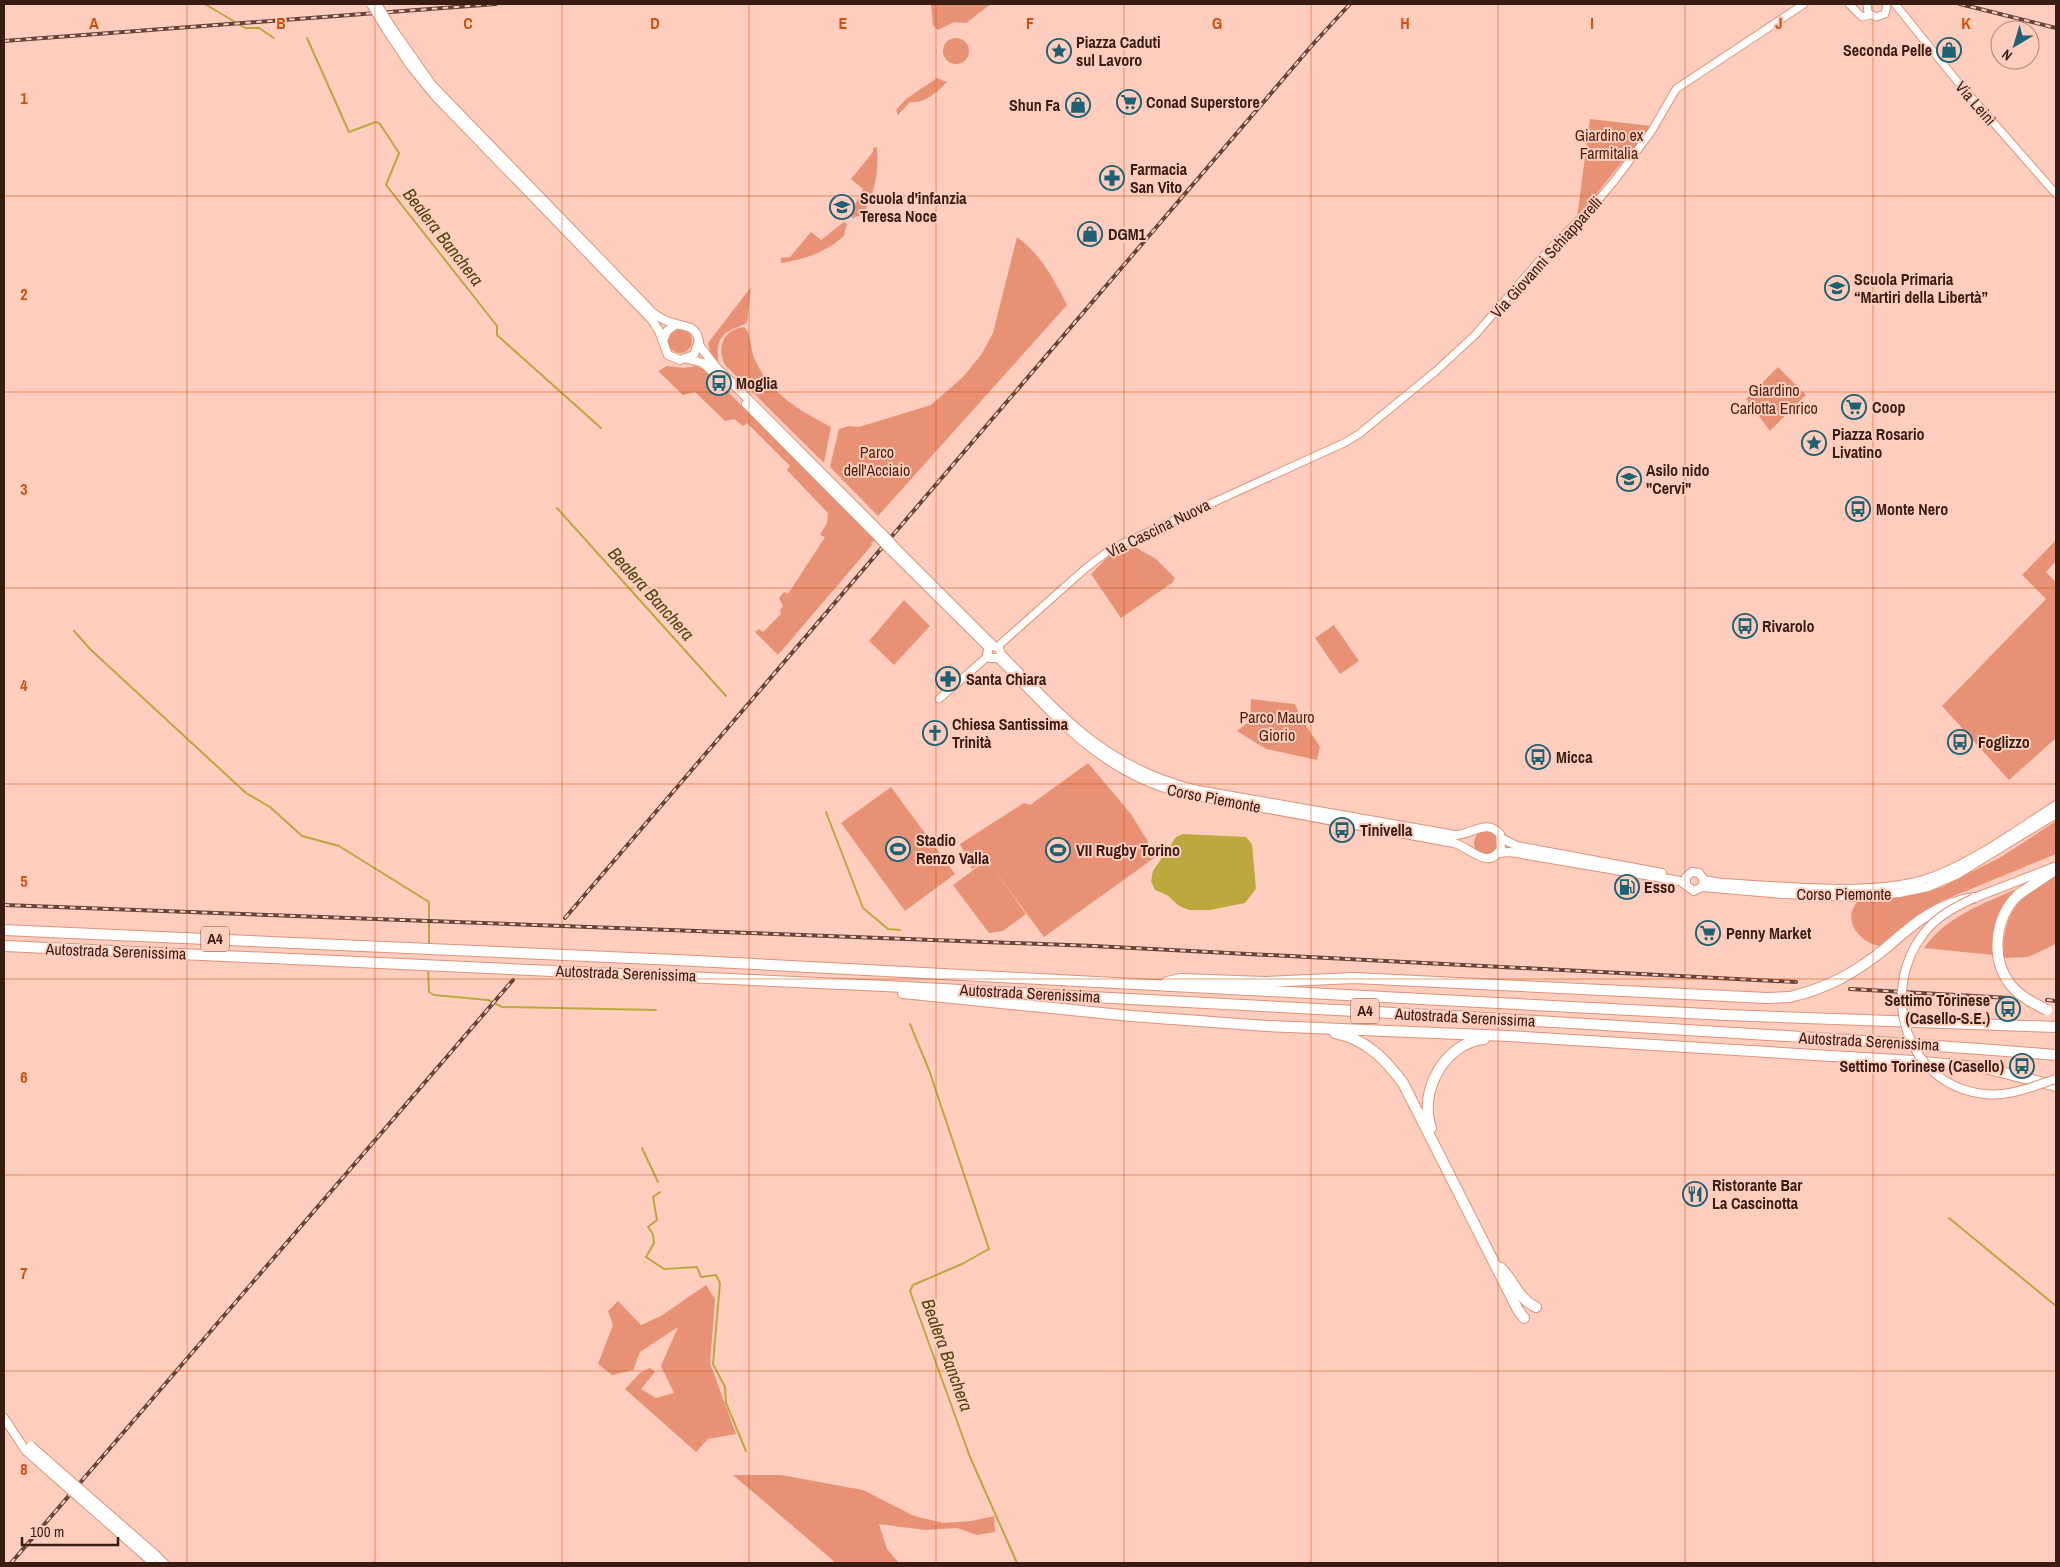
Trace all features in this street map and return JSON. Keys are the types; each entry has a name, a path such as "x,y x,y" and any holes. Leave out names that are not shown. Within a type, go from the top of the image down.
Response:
{"highway":[{"path":"2051,1011 2019,994 2008,982 1999,959 1999,928 2004,913 2018,895 2056,868"},
{"path":"1149,985 1181,979 1265,982 1354,978 1766,998 1790,997 1818,990 1851,975 1935,909 1956,901 1974,898"},
{"name":"Autostrada Serenissima","path":"4,930 676,960 1726,1015 2056,1027"},
{"name":"Autostrada Serenissima","path":"4,946 773,979 1398,1013 1930,1045 2056,1055"},
{"path":"773,979 1131,1016 1267,1026 1343,1034 1378,1052 1403,1083 1518,1310 1524,1318 1522,1308 1428,1120 1428,1103 1436,1072 1449,1056 1475,1040 1508,1036"},
{"path":"1267,1026 1508,1036 1913,1061 1986,1068 2056,1086"},
{"path":"1501,1268 1512,1281 1522,1299 1536,1307"}],"main road":[{"path":"370,4 389,29 413,60 441,94 652,312 676,325 688,325 694,329 698,334 699,345 694,355 688,359 680,360 672,358 665,351 663,341 652,320 426,86 389,29 377,4"},
{"path":"663,341 667,331 676,325"},
{"path":"699,345 716,367 995,652"},
{"path":"688,359 707,366 881,536"},
{"name":"Corso Piemonte","path":"995,652 1094,743 1123,763 1154,778 1198,790 1455,835 1469,834 1476,830"},
{"name":"Corso Piemonte","path":"995,652 1086,744 1132,776 1147,783 1181,793 1454,842 1467,847 1472,852"},
{"name":"Corso Piemonte","path":"1703,883 1831,888 1906,884 1952,869 2056,805"},
{"name":"Corso Piemonte","path":"1703,883 1750,892 1854,897 1899,893 1928,887 1956,875 2056,814"},
{"path":"1686,880 1680,881 1510,852 1498,853 1484,859 1472,852 1470,838 1476,830 1484,826 1493,828 1502,838 1517,846 1686,880 1694,891 1703,883 1697,872 1690,873 1686,880"},
{"path":"1498,853 1502,838"},
{"path":"2056,868 2002,887 1951,909 1925,932 1906,965 1902,978 1901,1004 1908,1035 1918,1053 1932,1068 1952,1083 1967,1090 1986,1094 2003,1094 2056,1079"},
{"path":"4,1418 28,1449 154,1561 164,1563"}],"street":[{"name":"Via Giovanni Schiapparelli","path":"1260,480 1352,439 1436,371 1475,336 1547,252 1594,206 1651,132 1674,92 1804,4"},
{"path":"1849,4 1862,17 1868,9"},
{"name":"Via Leinì","path":"1868,9 1879,17 1887,7 1897,6 1957,82 2056,194"},
{"name":"Via Cascina Nuova","path":"939,699 995,652 1103,554 1260,480"}],"green space":[{"path":"931,4 991,4 966,23 954,22 938,30 933,25"},
{"path":"956,38 965,42 969,51 965,60 956,64 947,60 943,51 947,42"},
{"path":"937,78 947,82 925,99 910,102 898,115 896,110 906,99"},
{"name":"Giardino ex Farmitalia","path":"1590,119 1651,126 1577,218"},
{"path":"877,147 877,173 871,198 863,214 853,218 850,215 863,189 851,179 873,152 873,148"},
{"path":"844,222 847,224 844,236 830,247 806,257 781,263 781,258 790,257 811,232 821,240"},
{"name":"Parco dell'Acciaio","path":"1017,237 1040,259 1067,305 878,516 830,467 839,429 848,426 859,427 931,405 963,377 981,355 993,333"},
{"path":"751,287 747,323 729,331 722,337 718,347 718,362 711,355 708,343"},
{"path":"744,327 747,330 755,360 769,383 787,400 831,427 824,463 725,365 721,352 723,340 731,331"},
{"path":"680,329 685,330 691,336 691,346 685,352 680,353 675,352 669,346 668,341 669,336 675,330"},
{"path":"667,366 684,368 696,366 707,371 877,541 871,542 872,545 778,655 755,632 759,629 763,632 781,614 780,610 783,606 779,598 784,592 788,594 825,537 820,535 827,523 828,513 787,470 790,466 747,423 743,426 734,419 725,421 695,392 683,395 658,371"},
{"name":"Giardino Carlotta Enrico","path":"1778,367 1806,395 1770,431 1746,399"},
{"path":"2055,541 2056,561 2046,572 2056,582 2056,738 2009,780 1942,706 2046,599 2022,575"},
{"path":"1135,547 1156,559 1175,578 1172,583 1121,618 1091,574 1109,556"},
{"path":"904,600 930,626 894,665 869,641"},
{"path":"1334,625 1359,661 1340,674 1315,638"},
{"name":"Parco Mauro Giorio","path":"1251,699 1295,704 1300,716 1320,747 1317,760 1266,749 1237,731 1250,721"},
{"name":"VII Rugby Torino","path":"1088,763 1131,814 1157,856 1044,937 987,860 1026,914 1003,931 989,933 953,885 984,862 972,869 960,844 1024,803 1030,805"},
{"name":"Stadio Renzo Valla","path":"891,787 955,874 905,911 841,823"},
{"path":"2056,821 2056,854 1939,902 1917,915 1879,946 1865,940 1855,929 1851,916 1857,902 1942,887 2001,857"},
{"path":"1486,831 1495,834 1498,843 1495,852 1486,855 1477,852 1474,843 1477,834"},
{"path":"2056,874 2056,944 2028,957 2003,958 2006,928 2016,907 2032,890"},
{"path":"2016,889 1995,922 1993,955 1924,948 1933,937 1954,919 1965,912"},
{"path":"706,1285 715,1299 710,1363 736,1434 708,1439 696,1452 625,1389 640,1373 650,1368 655,1372 641,1389 656,1398 674,1393 661,1366 678,1327 640,1352 633,1370 612,1375 598,1364 613,1325 608,1311 618,1301 641,1325 661,1316"},
{"path":"733,1475 781,1475 863,1490 914,1516 944,1523 971,1521 994,1516 995,1532 977,1535 957,1528 925,1530 879,1524 887,1549 899,1563 836,1563"}],"shaded area":[{"path":"1183,834 1246,837 1252,844 1256,889 1245,903 1210,910 1189,910 1179,906 1167,895 1155,890 1151,881 1153,871 1176,837"}],"waterway":[{"name":"Bealera Banchera","path":"205,4 245,28 259,28 274,38"},
{"name":"Bealera Banchera","path":"307,38 349,132 376,122 380,124 399,153 386,185 497,326 497,335 601,428"},
{"name":"Bealera Banchera","path":"557,508 726,696"},
{"path":"74,631 91,650 246,793 270,807 302,836 339,846 429,902 429,945"},
{"name":"Bealera Banchera","path":"826,812 863,908 888,929 900,930"},
{"path":"428,967 429,992 434,995 488,1000 502,1007 656,1010"},
{"name":"Bealera Banchera","path":"910,1024 929,1070 989,1249 962,1264 913,1285 910,1291 970,1457 1017,1563"},
{"path":"642,1148 658,1182"},
{"path":"660,1192 653,1197 657,1220 648,1227 653,1234 654,1243 646,1257 664,1269 697,1267 701,1277 716,1275 720,1283 713,1364 725,1387 726,1403 746,1451"},
{"path":"1949,1218 2056,1306"}],"railway":[{"path":"4,41 496,4"},
{"path":"565,918 1314,43 1350,4"},
{"path":"1960,4 2056,28"},
{"path":"4,905 1094,946 1796,982"},
{"path":"11,1563 513,980"},
{"path":"1850,989 2009,998"},
{"path":"2047,1000 2056,1001"}],"place":[{"name":"Seconda Pelle","path":"1949,50"},
{"name":"Piazza Caduti sul Lavoro","path":"1059,51"},
{"name":"Conad Superstore","path":"1129,102"},
{"name":"Shun Fa","path":"1078,105"},
{"name":"Farmacia San Vito","path":"1112,178"},
{"name":"Scuola d'infanzia Teresa Noce","path":"842,207"},
{"name":"DGM1","path":"1090,234"},
{"name":"Scuola Primaria “Martiri della Libertà”","path":"1837,288"},
{"name":"Moglia","path":"719,383"},
{"name":"Coop","path":"1854,407"},
{"name":"Piazza Rosario Livatino","path":"1814,443"},
{"name":"Asilo nido \"Cervi\"","path":"1629,479"},
{"name":"Monte Nero","path":"1858,509"},
{"name":"Rivarolo","path":"1745,626"},
{"name":"Santa Chiara","path":"948,679"},
{"name":"Chiesa Santissima Trinità","path":"935,733"},
{"name":"Foglizzo","path":"1960,742"},
{"name":"Micca","path":"1538,757"},
{"name":"Tinivella","path":"1342,830"},
{"name":"Stadio Renzo Valla","path":"898,849"},
{"name":"VII Rugby Torino","path":"1058,850"},
{"name":"Esso","path":"1627,887"},
{"name":"Penny Market","path":"1708,933"},
{"name":"Settimo Torinese (Casello-S.E.)","path":"2008,1009"},
{"name":"Settimo Torinese (Casello)","path":"2022,1066"},
{"name":"Ristorante Bar La Cascinotta","path":"1695,1194"}]}
